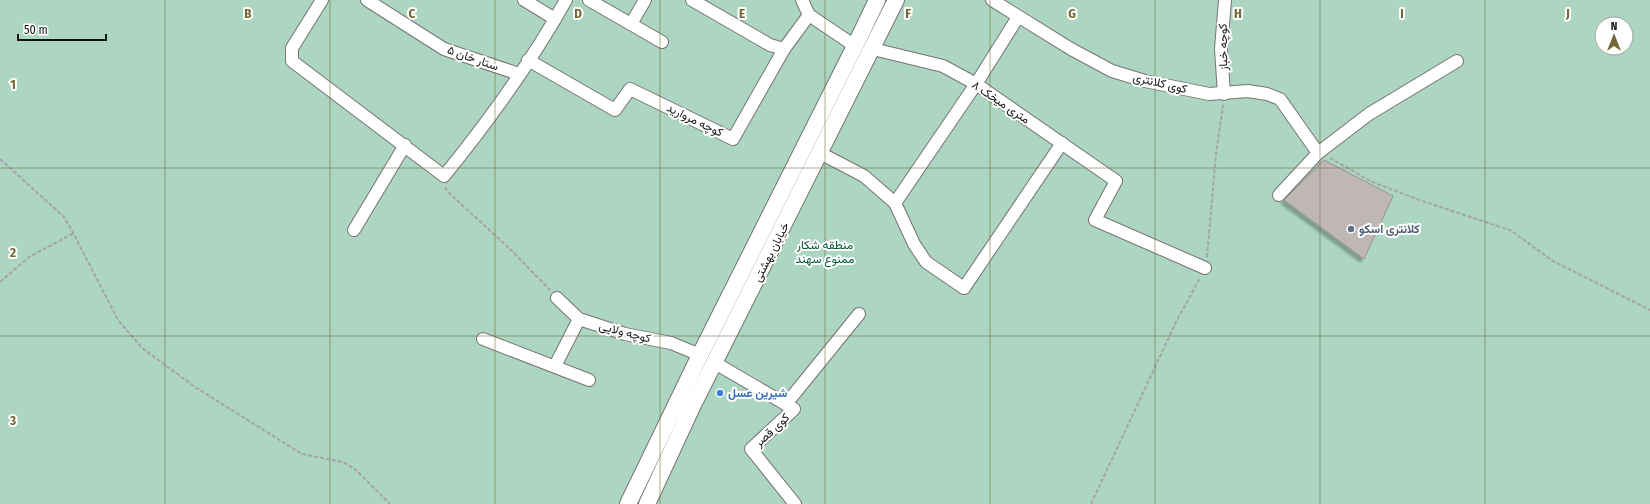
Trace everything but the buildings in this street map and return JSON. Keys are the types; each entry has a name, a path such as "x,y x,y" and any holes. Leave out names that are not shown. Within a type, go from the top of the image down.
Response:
{"main road":[{"name":"خیابان بهشتی","path":"628,504 700,355 877,0"},
{"name":"خیابان بهشتی","path":"649,503 714,363 873,49 896,0"}],"street":[{"path":"322,0 292,48 292,61 444,176 474,140 520,74 566,0"},
{"name":"ستار خان ۵","path":"367,0 444,49 520,74"},
{"path":"524,0 555,19"},
{"path":"589,0 662,42"},
{"path":"631,24 645,0"},
{"path":"692,0 770,45 784,49 809,15"},
{"path":"802,0 809,15 855,46"},
{"name":"کوی کلانتری","path":"992,0 1070,49 1112,72 1145,81 1209,94 1248,91 1267,94 1280,99 1318,153"},
{"name":"کوچه خباز","path":"1224,94 1221,49 1225,0"},
{"path":"895,203 976,84 1018,17"},
{"name":"کوچه مروارید","path":"528,60 615,110 630,89 733,138 784,49"},
{"name":"۸ متری میخک","path":"873,49 943,66 976,84 1116,181 1096,220 1205,268"},
{"path":"1279,195 1318,153 1369,114 1457,61"},
{"path":"820,153 864,176 895,203 914,244 926,262 964,288 1062,143"},
{"path":"354,230 405,145"},
{"name":"کوچه ولایی","path":"557,298 579,319 625,334 672,343 700,355"},
{"path":"786,404 859,314"},
{"path":"555,366 579,319"},
{"path":"483,339 589,380"},
{"name":"کوی قصر","path":"714,363 794,409 751,449 795,504"}],"path":[{"path":"1091,504 1177,320 1205,268 1216,154 1224,94"},
{"path":"1318,153 1370,180 1422,201 1510,230 1553,261 1650,310"},
{"path":"0,159 63,216 74,233 118,320 142,348 195,387 302,454 343,462 356,470 390,504"},
{"path":"444,176 444,185 448,192 511,250 557,298"},
{"path":"0,282 29,257 74,233"}],"green space":[{"name":"منطقه شکار ممنوع سهند","path":"0,0 1650,0 1650,504 0,504"}],"place":[{"name":"کلانتری اسکو","path":"1351,229"},
{"name":"شیرین عسل","path":"720,393"}]}
